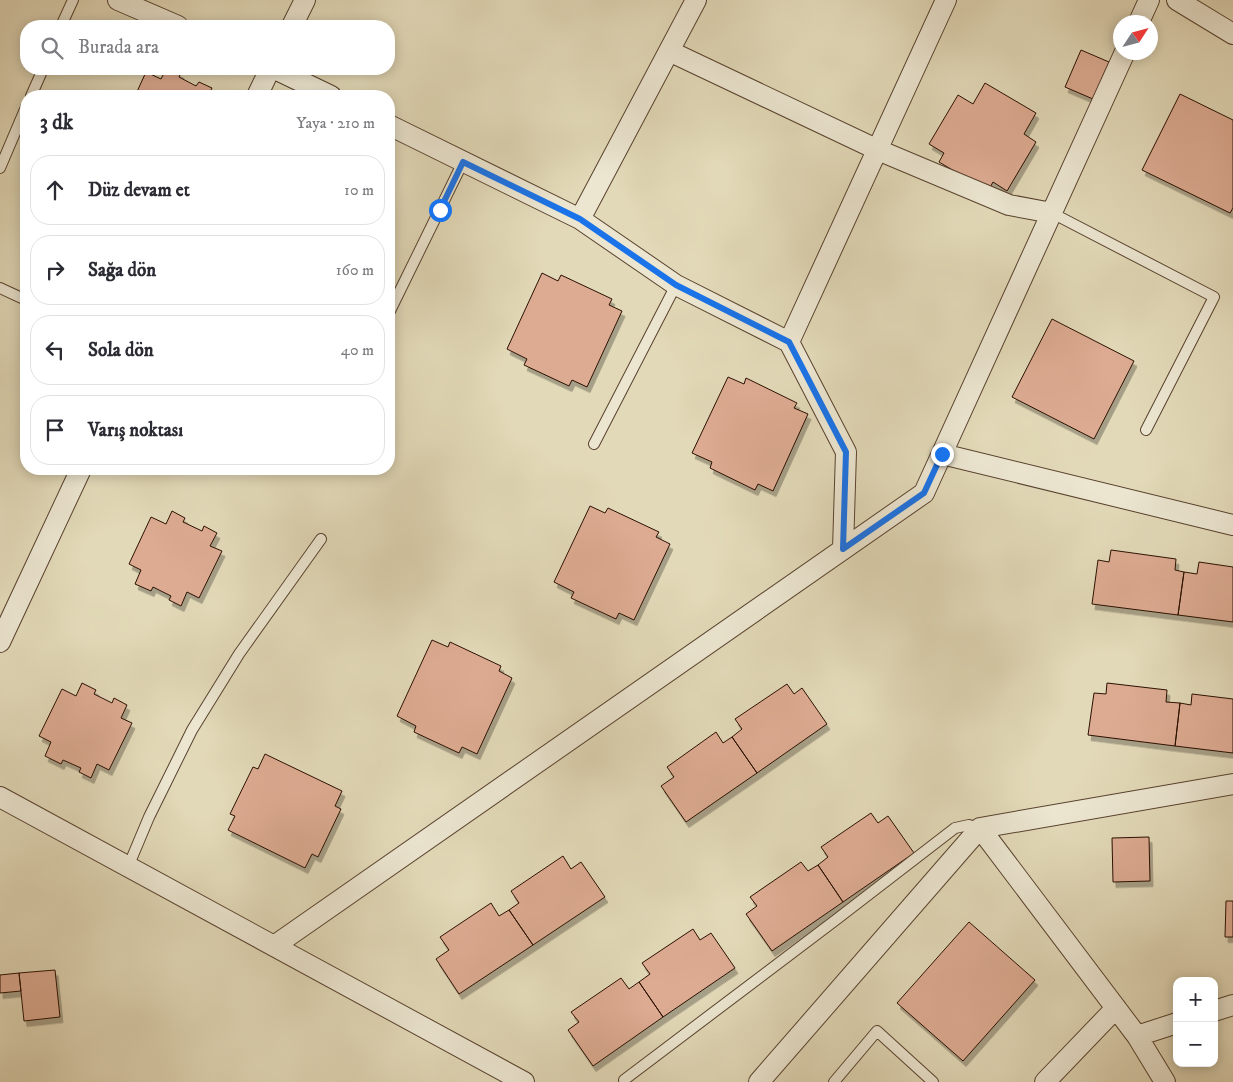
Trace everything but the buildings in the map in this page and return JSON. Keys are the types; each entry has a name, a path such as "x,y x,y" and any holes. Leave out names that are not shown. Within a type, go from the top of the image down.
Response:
{"street":[{"path":"118,0 164,20"},
{"path":"295,20 305,0"},
{"path":"580,219 696,0"},
{"path":"789,342 946,0"},
{"path":"1142,15 1149,0"},
{"path":"1177,0 1233,34"},
{"path":"669,51 878,150 1009,205 1052,213"},
{"path":"274,946 924,493 1121,60"},
{"path":"260,90 267,75"},
{"path":"287,75 319,90"},
{"path":"395,128 580,219 676,285 789,342 846,452 843,549"},
{"path":"942,454 1233,525"},
{"path":"0,642 79,475"},
{"path":"759,1082 980,828 1233,784"},
{"path":"0,797 524,1082"},
{"path":"980,828 1137,1036 1165,1082"},
{"path":"1218,1010 1233,1006"},
{"path":"1045,1082 1116,1008"},
{"path":"1137,1036 1173,1024"}],"lane":[{"path":"65,20 73,0"},
{"path":"34,90 40,75"},
{"path":"0,168 20,121"},
{"path":"395,301 463,162"},
{"path":"1052,213 1214,297 1146,430"},
{"path":"594,444 676,285"},
{"path":"0,288 20,297"},
{"path":"128,867 149,818 192,730 239,654 321,539"},
{"path":"624,1080 955,828 969,825 980,828"},
{"path":"834,1082 877,1031 933,1082"}],"route":[{"path":"440,210 463,162 580,219 676,285 789,342 846,452 843,549 924,493 942,454"}]}
